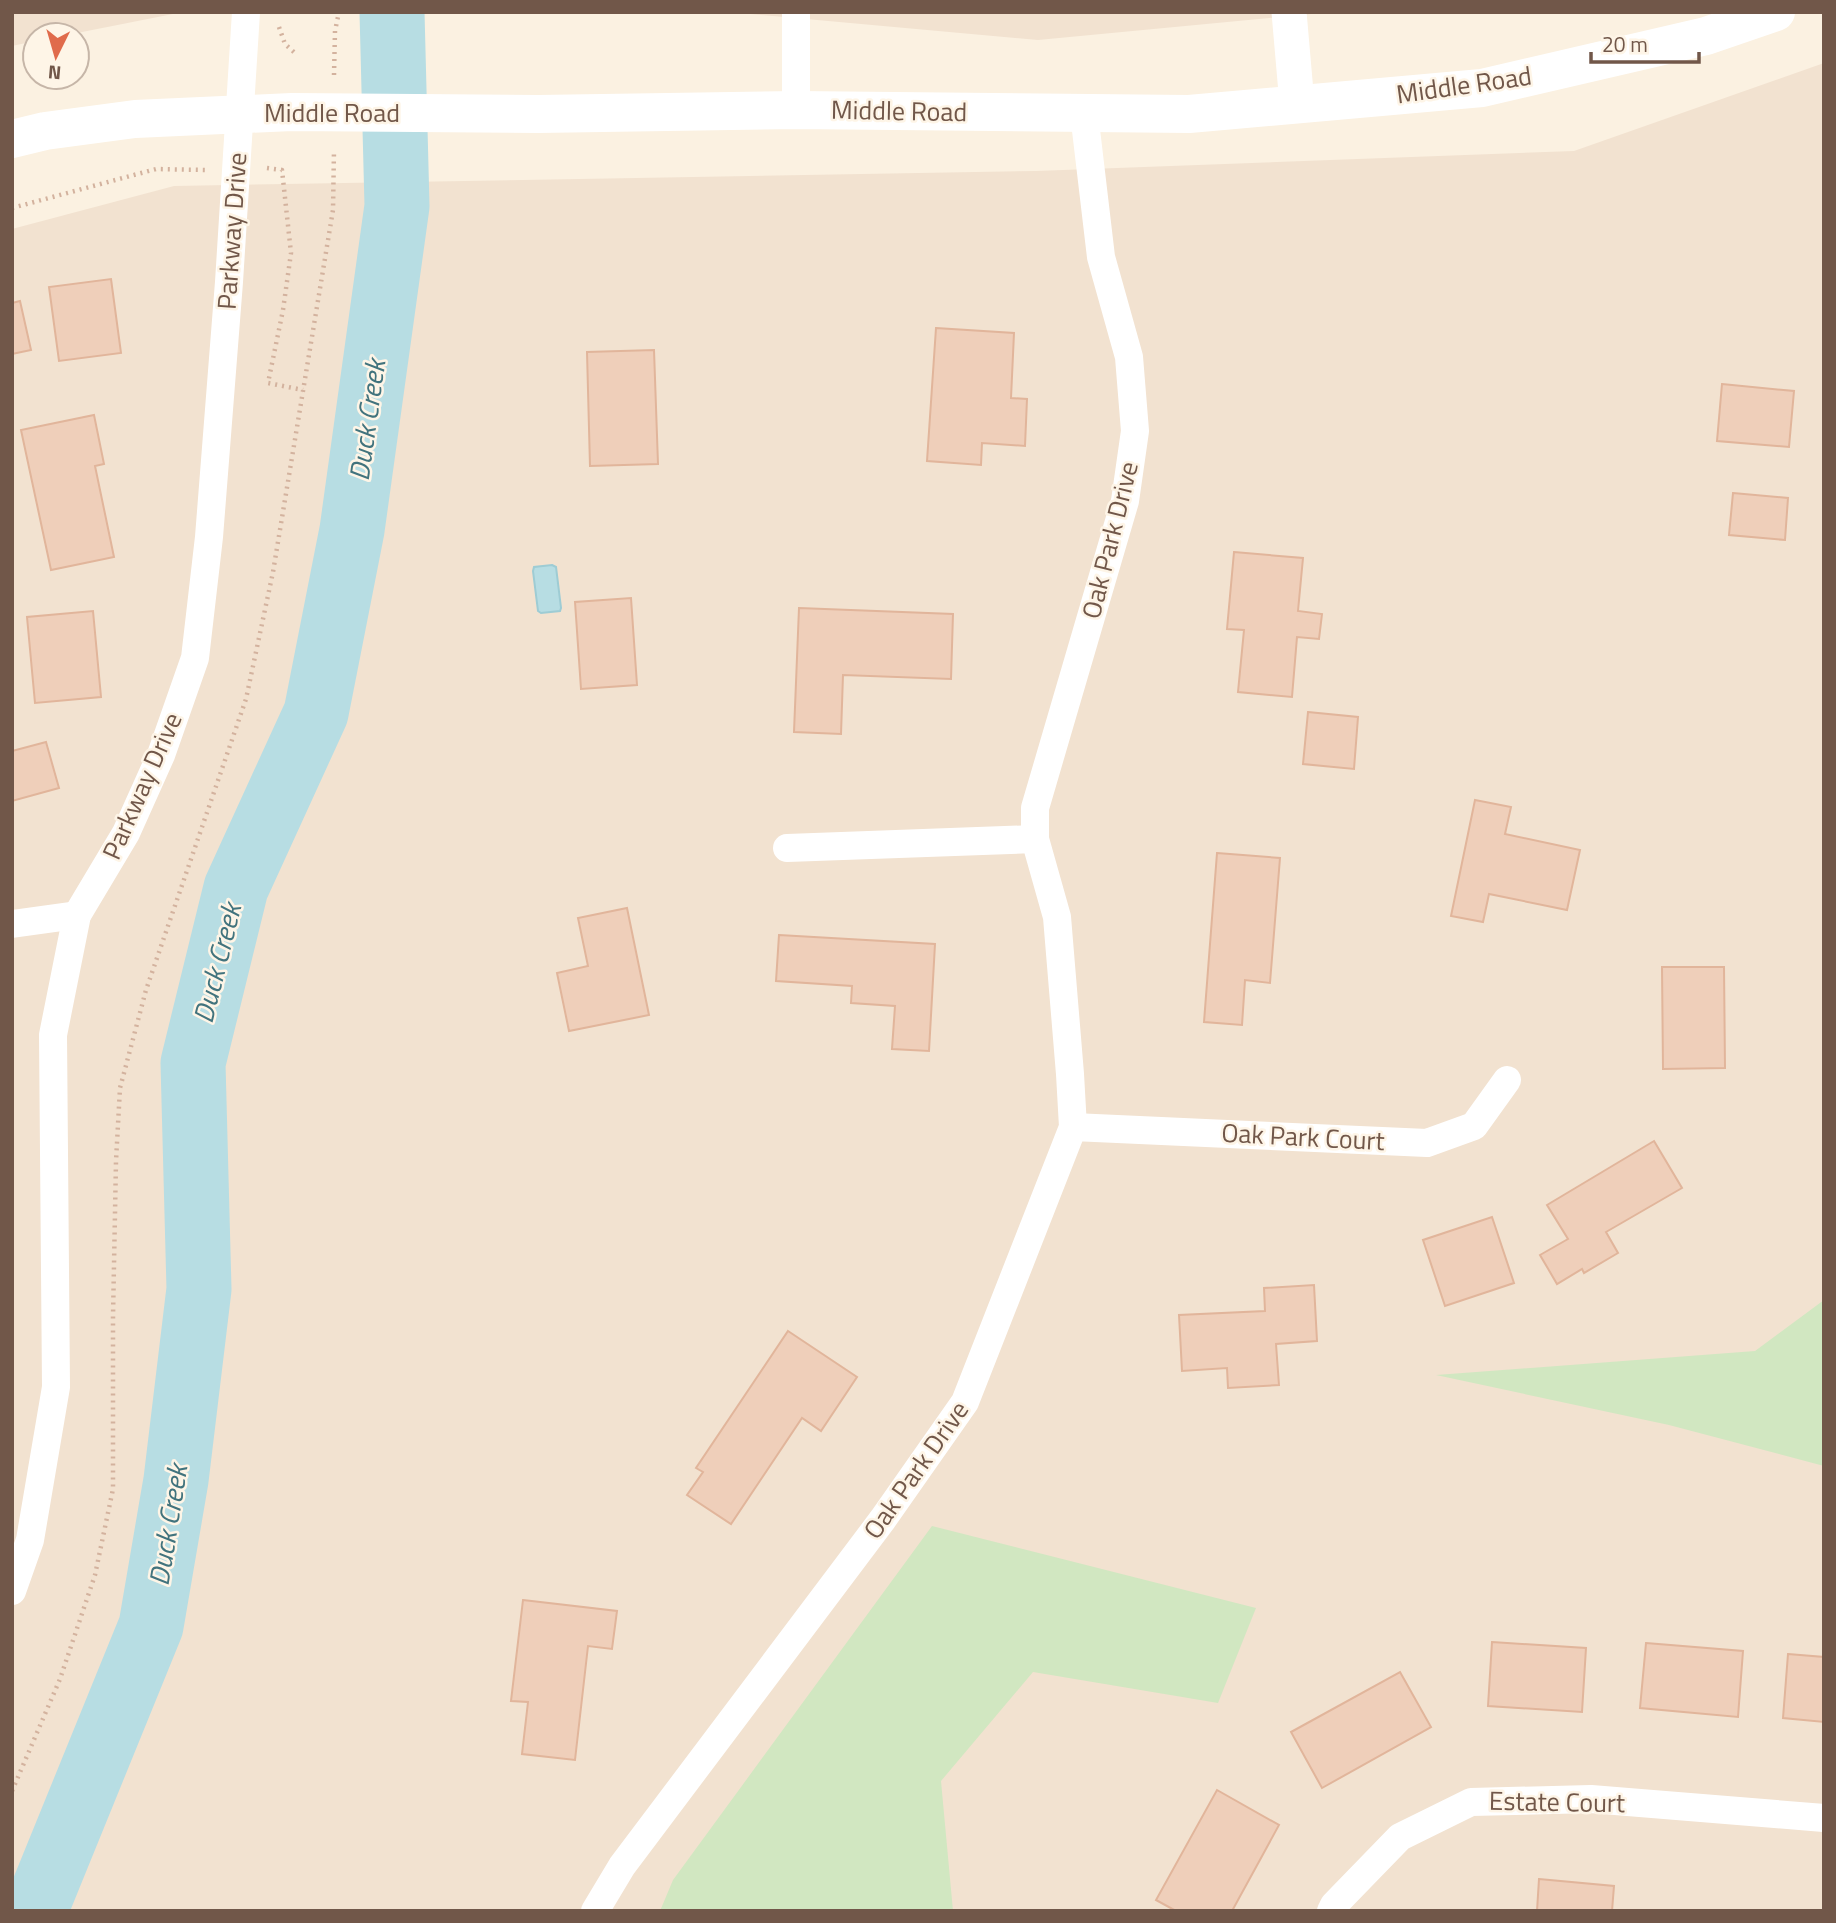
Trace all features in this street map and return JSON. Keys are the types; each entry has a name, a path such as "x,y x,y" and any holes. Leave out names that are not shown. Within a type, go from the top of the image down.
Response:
{"main road":[{"name":"Middle Road","path":"12,139 45,131 135,119 241,113 538,114 796,110 1189,114 1482,88 1706,36 1776,12"}],"street":[{"name":"Parkway Drive","path":"12,1591 30,1540 56,1387 53,1035 77,915 126,834 161,755 195,658 209,537 241,113 246,12"},
{"path":"796,12 796,110"},
{"path":"1289,12 1297,104"},
{"name":"Oak Park Drive","path":"595,1911 622,1866 883,1519 965,1402 1073,1127 1057,917 1035,839 1035,808 1125,501 1135,431 1129,357 1101,257 1084,113"},
{"path":"787,848 1035,839"},
{"path":"12,924 77,915"},
{"name":"Oak Park Court","path":"1073,1127 1427,1143 1474,1126 1507,1080"},
{"name":"Estate Court","path":"1331,1911 1401,1837 1471,1802 1591,1800 1824,1818"}],"path":[{"path":"334,86 335,31 339,12"},
{"path":"278,25 285,44 296,54"},
{"path":"12,1791 64,1666 95,1576 113,1489 113,1317 120,1088 146,989 246,699 273,572 333,210 334,141"},
{"path":"272,167 282,170 291,253 268,383 303,390"},
{"path":"12,208 156,169 214,170"}],"shaded area":[{"path":"12,12 183,12 91,30 91,21 21,21 21,44 12,46"},
{"path":"729,12 1332,12 1038,40"},
{"path":"1824,63 1824,1911 12,1911 12,229 174,186 1036,171 1574,151"}],"green space":[{"path":"1824,1300 1824,1466 1669,1425 1436,1375 1755,1351"},
{"path":"932,1526 1256,1608 1218,1703 1033,1672 941,1781 953,1911 660,1911 673,1880"}],"water":[{"path":"534,567 556,567 561,608 560,611 541,613 538,611 533,571"}],"building":[{"path":"111,279 121,353 59,361 49,287"},
{"path":"20,301 31,350 12,354 12,303"},
{"path":"936,328 1014,333 1011,398 1027,399 1025,446 982,443 981,465 927,461"},
{"path":"654,350 658,464 590,466 587,352"},
{"path":"1722,384 1794,391 1789,447 1717,441"},
{"path":"94,415 104,464 95,466 114,557 51,570 21,430"},
{"path":"1733,493 1788,498 1785,540 1729,535"},
{"path":"1234,552 1303,558 1298,611 1322,614 1319,639 1297,637 1292,697 1238,692 1244,630 1227,629"},
{"path":"631,598 637,685 581,689 575,602"},
{"path":"799,608 953,614 951,679 843,675 841,734 794,732"},
{"path":"93,611 101,697 35,703 27,617"},
{"path":"1308,712 1358,717 1354,769 1303,764"},
{"path":"46,742 59,788 12,801 12,751"},
{"path":"1475,800 1511,807 1505,834 1580,850 1567,910 1489,894 1483,922 1451,916"},
{"path":"1217,853 1280,858 1270,983 1245,980 1242,1025 1204,1022"},
{"path":"627,908 649,1015 569,1031 557,973 588,966 578,918"},
{"path":"779,935 935,944 929,1051 892,1049 895,1006 851,1003 852,986 776,981"},
{"path":"1662,967 1724,967 1725,1068 1663,1069"},
{"path":"1654,1141 1682,1188 1606,1232 1618,1253 1584,1273 1582,1269 1557,1284 1540,1255 1568,1239 1547,1205"},
{"path":"1492,1217 1514,1283 1445,1306 1423,1240"},
{"path":"1314,1285 1317,1341 1276,1344 1279,1385 1228,1388 1227,1368 1182,1371 1179,1315 1265,1311 1264,1288"},
{"path":"788,1331 857,1377 821,1431 802,1418 731,1524 687,1495 703,1472 696,1468"},
{"path":"523,1600 617,1611 612,1649 588,1646 575,1760 522,1754 528,1702 511,1701"},
{"path":"1492,1642 1586,1648 1582,1712 1488,1706"},
{"path":"1646,1643 1743,1651 1738,1717 1640,1708"},
{"path":"1788,1654 1824,1657 1824,1722 1783,1718"},
{"path":"1400,1672 1431,1727 1322,1788 1291,1732"},
{"path":"1217,1790 1279,1825 1232,1911 1176,1911 1156,1900"},
{"path":"1539,1879 1614,1886 1612,1911 1537,1911"}],"waterway":[{"name":"Duck Creek","path":"35,1911 151,1626 176,1480 199,1289 193,1063 236,888 316,713 352,530 397,206 392,12"}]}
